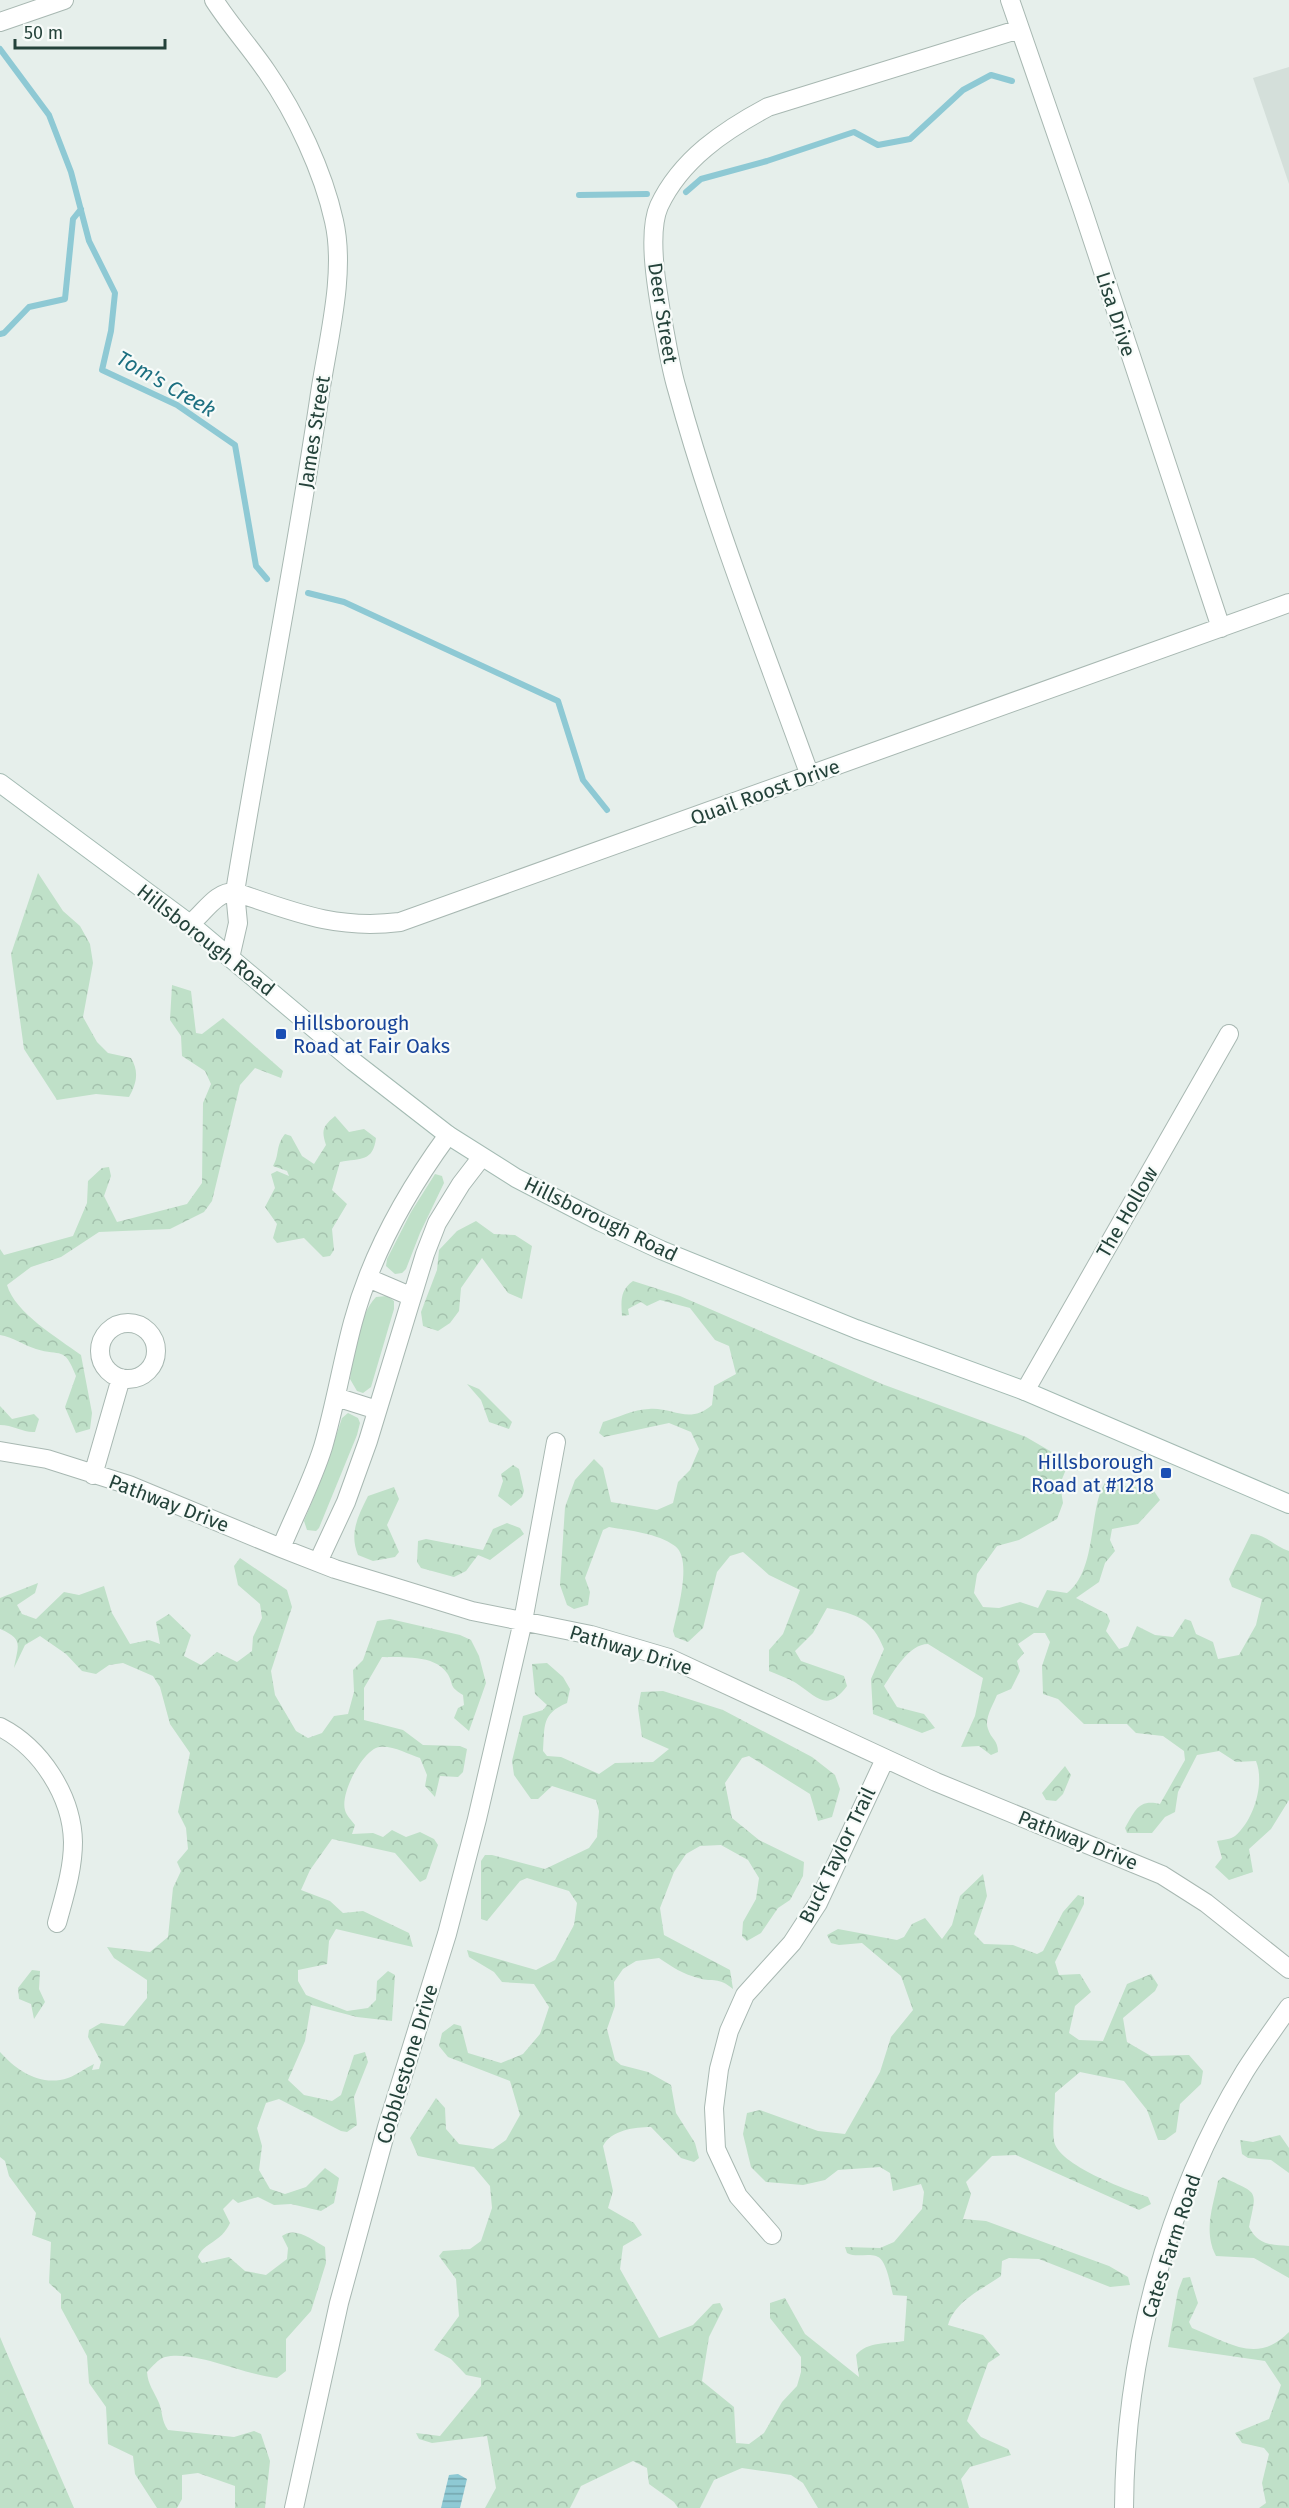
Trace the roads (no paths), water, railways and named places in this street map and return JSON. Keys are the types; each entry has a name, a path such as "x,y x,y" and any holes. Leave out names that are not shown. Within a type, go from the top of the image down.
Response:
{"street":[{"path":"0,22 64,0"},
{"name":"James Street","path":"214,0 266,71 302,133 334,220 339,250 337,281 313,441 235,891 238,923 230,958"},
{"name":"Lisa Drive","path":"1010,0 1082,208 1221,628"},
{"name":"Deer Street","path":"810,776 726,544 676,388 656,283 653,246 658,207 676,180 715,139 735,124 768,107 1020,29"},
{"name":"Quail Roost Drive","path":"235,891 315,919 370,926 400,922 1289,603"},
{"name":"Hillsborough Road","path":"0,783 190,924 354,1062 448,1135 481,1158 548,1196 661,1250 856,1329 1025,1391 1289,1504"},
{"path":"190,924 205,912 217,896 224,892 235,891"},
{"name":"The Hollow","path":"1025,1391 1229,1034"},
{"path":"281,1548 313,1477 336,1396 353,1321 368,1278 407,1199 429,1161 448,1135"},
{"path":"318,1562 346,1502 377,1410 410,1296 437,1222 481,1158"},
{"path":"368,1278 410,1296"},
{"path":"93,1475 121,1378"},
{"path":"336,1396 377,1410"},
{"name":"Cobblestone Drive","path":"294,2508 339,2303 387,2127 447,1934 500,1728 523,1621 556,1442"},
{"name":"Pathway Drive","path":"0,1450 47,1459 183,1506 318,1562 472,1611 591,1635 669,1658 885,1759 1162,1875 1206,1903 1289,1969"},
{"path":"0,1727 32,1750 44,1764 60,1789 69,1815 73,1842 68,1881 57,1923"},
{"name":"Buck Taylor Trail","path":"772,2235 738,2196 716,2149 714,2108 719,2069 729,2031 745,1995 792,1943 818,1903 885,1759"},
{"name":"Cates Farm Road","path":"1124,2508 1131,2397 1154,2289 1172,2229 1217,2123 1245,2071 1289,2007"}],"water":[{"path":"458,2474 467,2479 460,2508 441,2508 449,2475"}],"waterway":[{"name":"Tom's Creek","path":"0,49 49,115 71,172 89,241 115,293 111,331 102,370 177,405 235,445 256,566 267,579"},
{"path":"686,192 701,179 767,161 854,132 878,145 910,139 963,90 991,75 1012,81"},
{"path":"579,195 647,194"},
{"path":"0,334 4,333 29,307 65,299 73,219 81,209"},
{"name":"Tom's Creek","path":"308,593 344,602 558,701 583,780 607,810"}],"place":[{"name":"Hillsborough Road at Fair Oaks","path":"281,1034"},
{"name":"Hillsborough Road at #1218","path":"1166,1473"}]}
